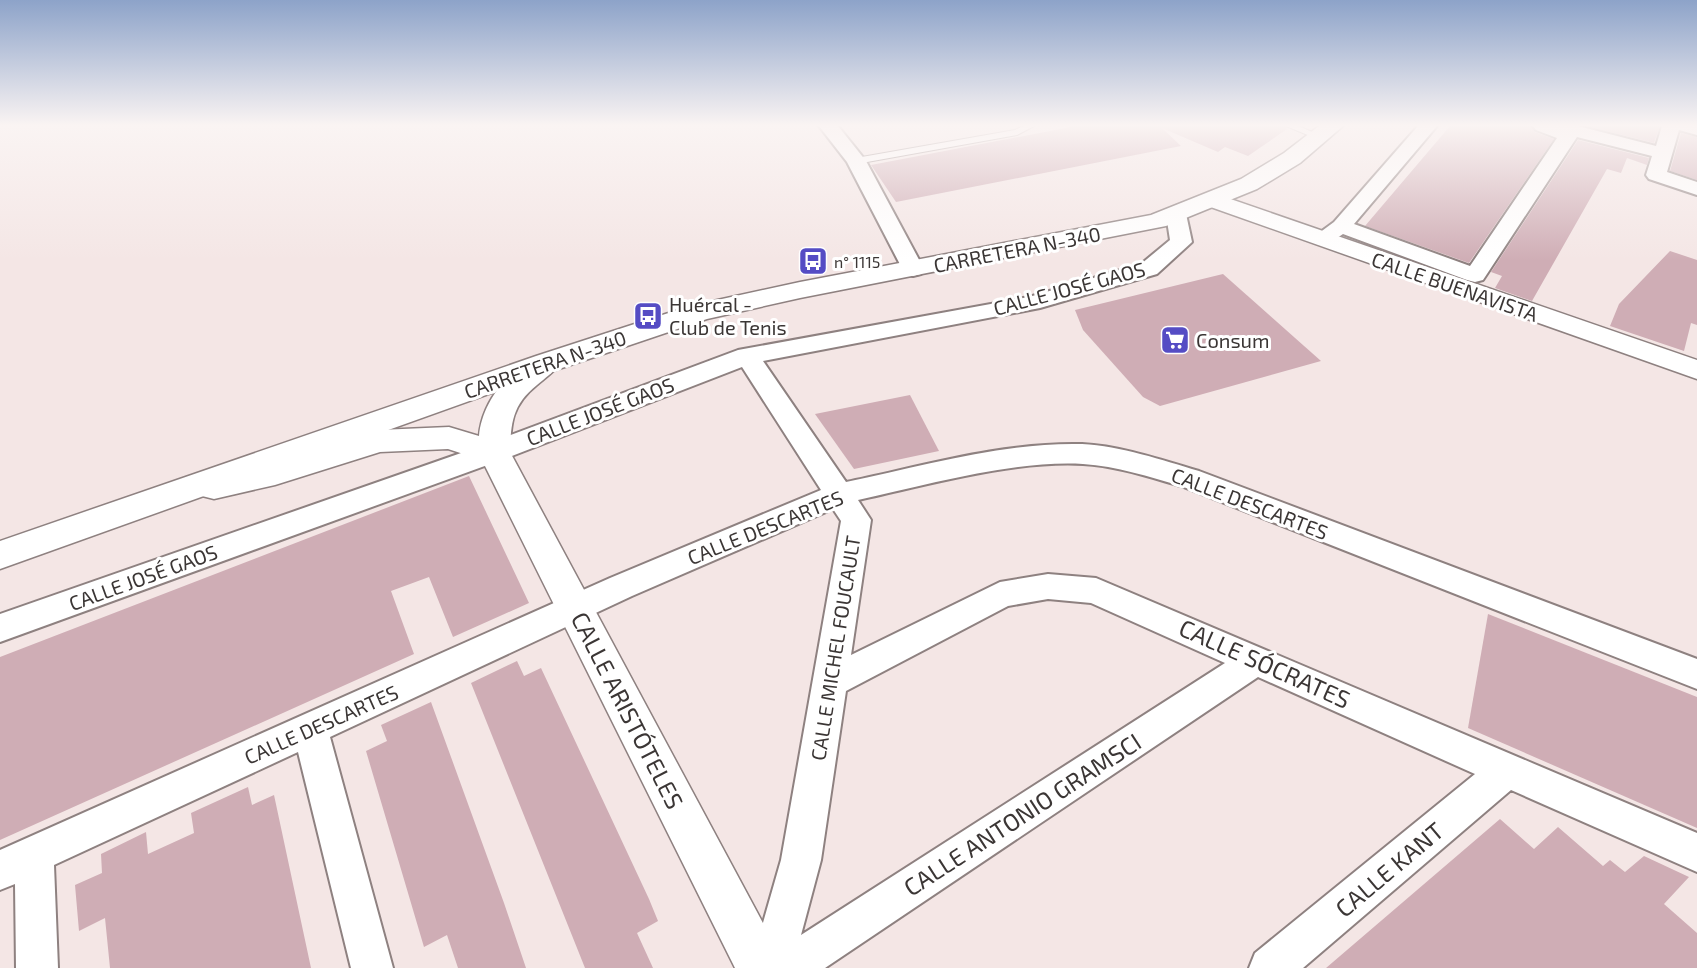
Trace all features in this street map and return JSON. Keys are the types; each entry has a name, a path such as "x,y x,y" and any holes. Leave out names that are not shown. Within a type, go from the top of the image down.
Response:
{"main road":[{"name":"CARRETERA N-340","path":"0,555 546,363 700,312 1157,221 1213,200 1270,171"},
{"name":"CALLE BUENAVISTA","path":"1213,200 1331,233 1697,370"},
{"path":"157,500 275,473 379,441 449,438 494,452 496,420 513,389 546,363"},
{"name":"CALLE ARISTÓTELES","path":"494,452 761,968"}],"street":[{"path":"861,171 913,269"},
{"path":"1387,171 1331,233 1475,275 1544,171"},
{"path":"1657,171 1656,175 1697,189"},
{"name":"CALLE JOSÉ GAOS","path":"0,628 494,452 747,356 1032,303 1149,269 1181,242 1176,214"},
{"name":"CALLE MICHEL FOUCAULT","path":"747,356 856,520 801,860 771,968"},
{"name":"CALLE DESCARTES","path":"17,862 575,608 839,494 1022,457 1083,454 1115,458 1197,482 1697,674"},
{"name":"CALLE SÓCRATES","path":"830,682 1000,595 1019,589 1057,585 1096,591 1697,853"},
{"name":"CALLE ANTONIO GRAMSCI","path":"788,968 1257,660"},
{"path":"310,728 372,968"},
{"name":"CALLE KANT","path":"1270,968 1508,770"},
{"path":"17,862 37,968"}],"building":[{"path":"875,171 1053,171 896,202"},
{"path":"1412,171 1532,171 1469,263 1365,226"},
{"path":"1557,171 1606,171 1532,301 1495,288 1502,276 1491,272"},
{"path":"1671,171 1697,171 1697,180"},
{"path":"1670,251 1697,260 1697,325 1691,323 1684,351 1610,326 1619,304"},
{"name":"Consum","path":"1223,274 1321,361 1160,406 1143,397 1083,330 1075,310"},
{"path":"910,395 939,451 854,469 815,414"},
{"path":"469,476 529,603 453,637 429,577 391,591 414,654 0,840 0,657"},
{"path":"1488,614 1697,697 1697,828 1468,728"},
{"path":"517,661 524,676 541,668 649,899 658,921 637,933 653,968 585,968 471,683"},
{"path":"431,702 526,968 458,968 447,935 424,947 366,751 387,741 381,725"},
{"path":"248,787 252,805 274,795 311,968 110,968 105,918 79,931 75,885 102,873 101,854 146,832 148,854 194,833 191,813"},
{"path":"1500,819 1534,849 1558,827 1603,866 1610,860 1625,872 1644,856 1689,877 1664,904 1697,933 1697,968 1326,968"}],"place":[{"name":"n° 1115","path":"813,261"},
{"name":"Huércal - Club de Tenis","path":"648,316"},
{"name":"Consum","path":"1175,340"}]}
